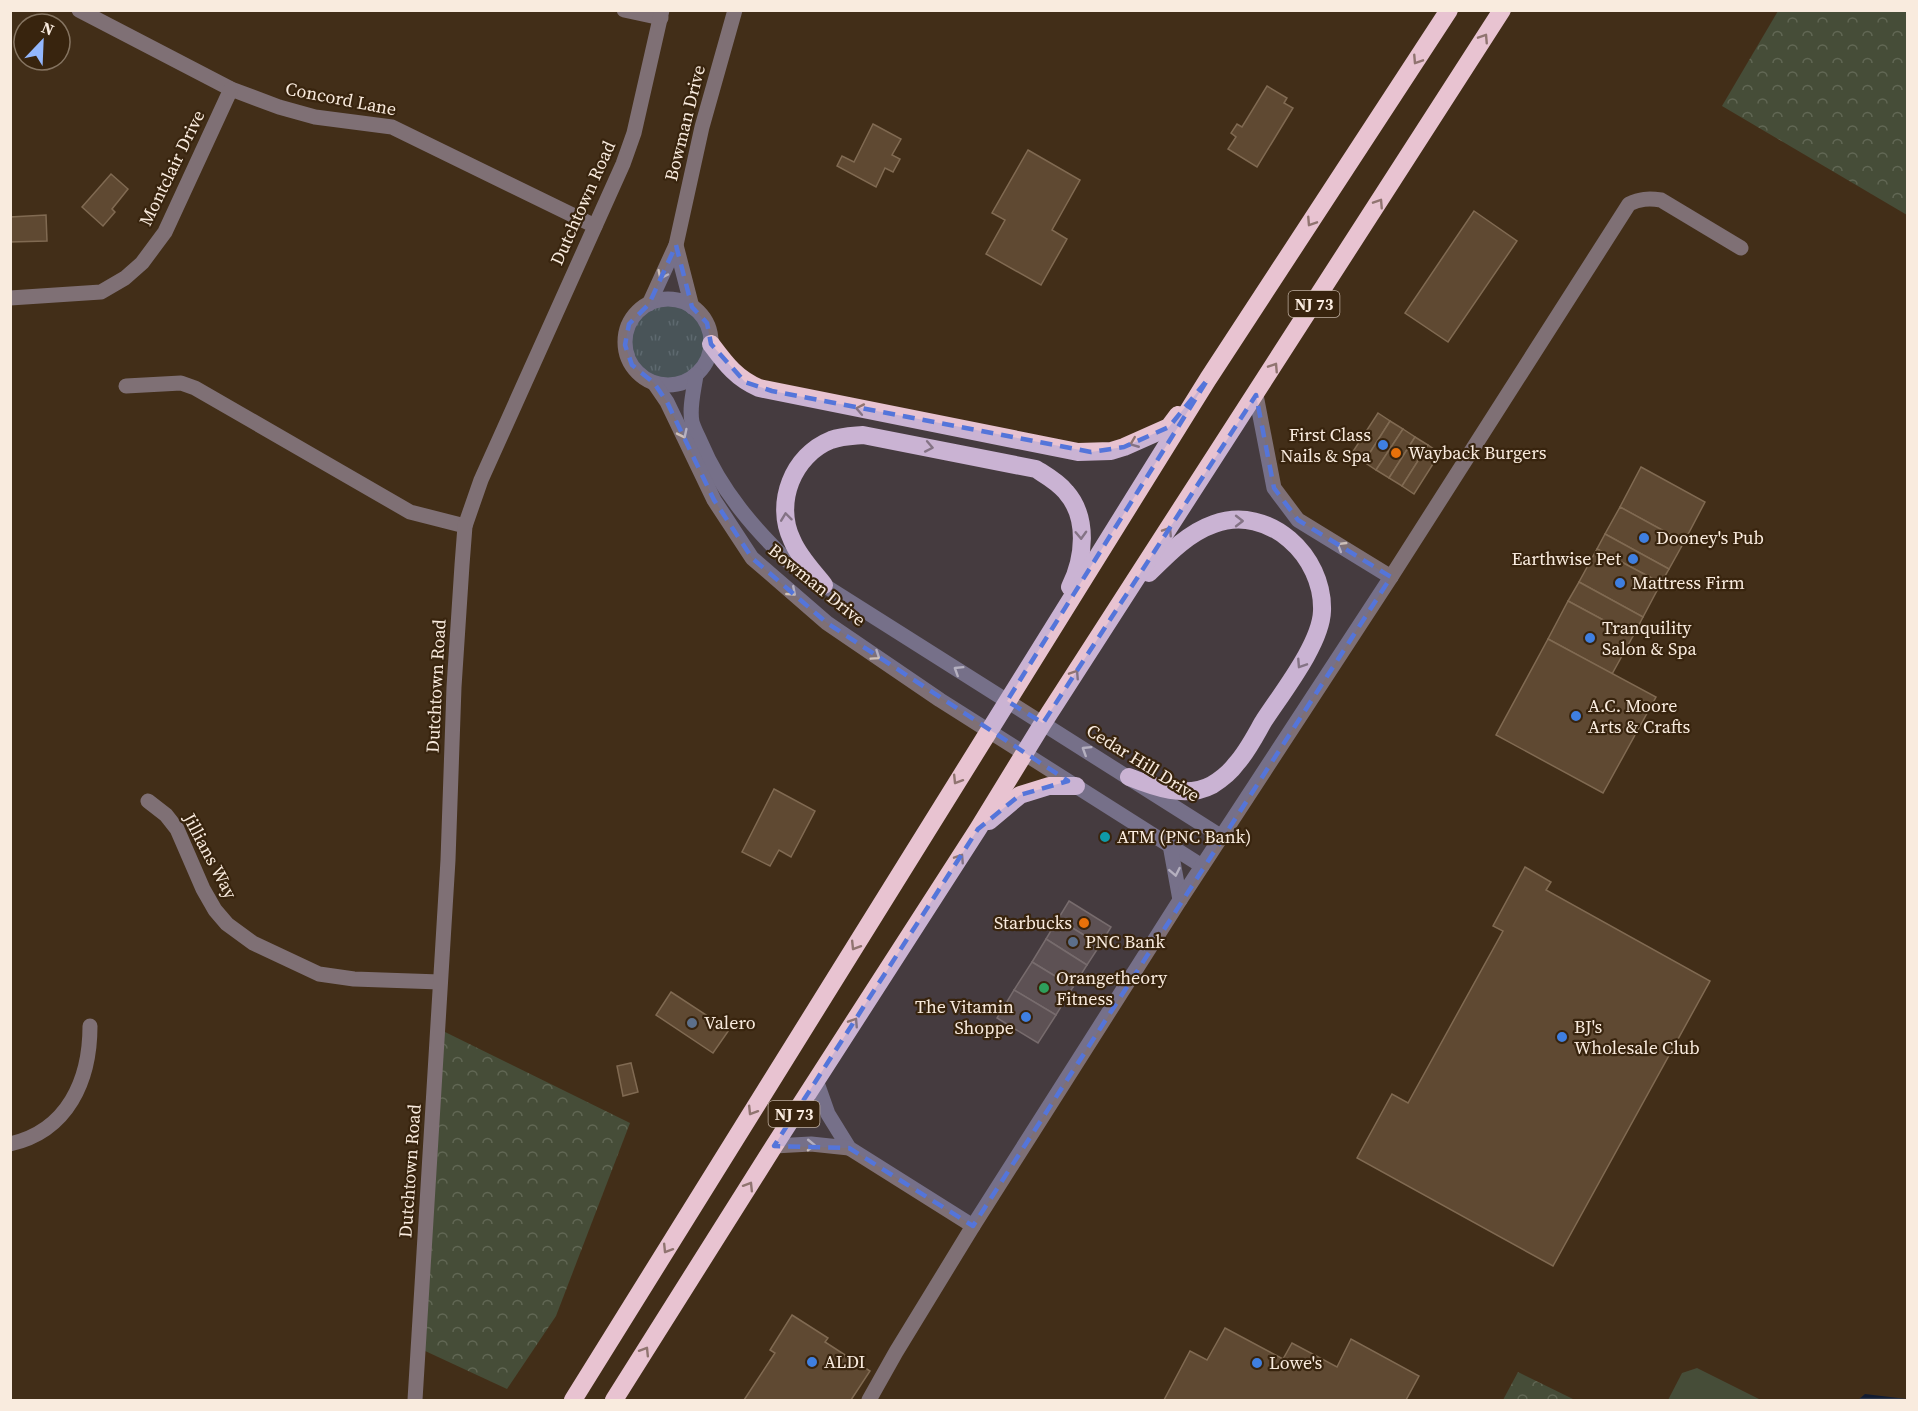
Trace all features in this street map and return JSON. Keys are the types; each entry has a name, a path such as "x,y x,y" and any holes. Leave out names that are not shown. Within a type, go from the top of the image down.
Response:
{"highway":[{"name":"NJ 73","path":"573,1401 988,730 1208,380 1449,10"},
{"name":"NJ 73","path":"614,1401 1043,723 1502,10"},
{"path":"711,344 733,372 745,382 759,388 1078,452 1111,451 1140,441 1169,427 1198,387 1208,380"},
{"path":"824,585 791,540 786,524 787,490 803,460 815,449 846,436 863,435 1036,469 1054,480 1068,494 1080,515 1082,537 1081,553 1074,579 1044,641"},
{"path":"1125,597 1173,549 1194,534 1215,523 1235,520 1258,521 1297,546 1312,565 1319,578 1323,612 1312,646 1236,765 1213,784 1186,791 1157,788 1129,777"},
{"path":"978,829 1020,795 1049,786 1076,786"}],"street":[{"name":"Concord Lane","path":"79,10 231,89 279,107 315,117 392,127 595,226"},
{"path":"624,10 662,14"},
{"name":"Bowman Drive","path":"649,304 676,245 702,127 735,10"},
{"name":"Dutchtown Road","path":"416,1401 448,860 454,676 465,526 481,480 623,164 634,133 662,14"},
{"name":"Montclair Drive","path":"10,298 101,292 124,278 142,263 165,232 231,89"},
{"path":"869,1401 896,1352 973,1226 1180,900 1391,577 1629,204 1639,199 1661,200 1741,248"},
{"name":"Bowman Drive","path":"676,245 692,307"},
{"path":"671,299 692,307 706,323 711,344 708,358 696,375 672,385 654,383 636,371 628,359 625,345 629,324 637,312 649,304 671,299"},
{"name":"Bowman Drive","path":"696,375 692,421 710,464 744,515 767,541 792,565 1043,723"},
{"path":"126,386 182,383 195,388 410,512 465,526"},
{"name":"Bowman Drive","path":"654,383 667,402 714,500 752,558 827,623 940,700 1025,753"},
{"path":"1256,395 1274,488 1298,520 1391,577"},
{"name":"Cedar Hill Drive","path":"1043,723 1222,837"},
{"path":"1025,753 1202,866"},
{"name":"Jillians Way","path":"148,801 166,815 177,829 203,889 215,910 227,924 246,939 319,974 354,979 440,982"},
{"path":"1170,845 1180,900"},
{"path":"10,1144 40,1133 64,1111 74,1097 84,1077 90,1046 90,1026"},
{"path":"816,1080 828,1114 849,1148 973,1226"},
{"path":"774,1146 811,1144 849,1148"}],"highlighted area":[{"path":"676,245 692,307 707,323 711,344 745,382 772,391 1091,452 1124,447 1169,427 1208,379 1007,701 1043,723 1256,395 1274,488 1298,520 1391,577 973,1226 849,1148 774,1146 978,829 1020,795 1068,781 827,623 752,558 714,500 667,402 654,383 632,365 625,345 629,324 649,304"}],"green space":[{"path":"1778,11 1907,11 1907,215 1722,106"},
{"path":"668,299 692,306 704,318 711,342 704,366 692,378 668,385 644,378 632,366 625,342 632,318 644,306"},
{"path":"441,1030 630,1123 556,1316 507,1389 423,1350"},
{"path":"1697,1368 1761,1400 1668,1400 1682,1373"},
{"path":"1518,1372 1575,1400 1503,1400"}],"water":[{"path":"1865,1394 1907,1399 1907,1400 1858,1400"}],"building":[{"path":"1267,86 1287,98 1284,103 1293,108 1257,167 1228,149 1236,137 1231,133 1237,124 1242,127"},
{"path":"873,124 901,139 892,155 900,159 893,172 885,168 876,187 837,166 842,156 854,162"},
{"path":"1028,150 1080,180 1052,230 1067,239 1041,285 986,254 1005,220 992,213"},
{"path":"111,174 128,189 112,209 115,212 103,226 82,207"},
{"path":"1474,211 1517,241 1448,342 1405,313"},
{"path":"46,215 47,241 10,242 10,217"},
{"path":"1378,413 1390,421 1364,462 1352,453"},
{"name":"First Class Nails & Spa","path":"1390,421 1403,429 1376,470 1364,462"},
{"name":"Wayback Burgers","path":"1403,429 1415,437 1389,478 1376,470"},
{"path":"1415,437 1428,445 1402,486 1389,478"},
{"path":"1428,445 1440,453 1414,494 1402,486"},
{"path":"1641,467 1705,502 1684,542 1620,507"},
{"name":"Dooney's Pub","path":"1620,507 1684,542 1669,569 1605,534"},
{"name":"Earthwise Pet","path":"1605,534 1669,569 1661,583 1597,549"},
{"name":"Mattress Firm","path":"1597,549 1661,583 1643,617 1579,582"},
{"path":"1579,582 1643,617 1633,636 1568,601"},
{"name":"Tranquility Salon & Spa","path":"1568,601 1633,636 1612,674 1548,639"},
{"name":"A.C. Moore Arts & Crafts","path":"1548,639 1656,697 1603,793 1496,735"},
{"path":"774,789 815,811 791,857 779,850 770,866 742,852"},
{"name":"ATM (PNC Bank)","path":"1102,832 1111,837 1107,843 1099,837"},
{"name":"BJ's Wholesale Club","path":"1525,867 1551,882 1546,890 1710,981 1553,1266 1357,1158 1392,1094 1408,1103 1503,931 1493,926"},
{"name":"Starbucks","path":"1069,901 1111,927 1100,945 1058,919"},
{"name":"PNC Bank","path":"1058,919 1100,945 1087,965 1046,939"},
{"path":"1046,939 1087,965 1073,987 1032,962"},
{"name":"Orangetheory Fitness","path":"1032,962 1073,987 1056,1015 1014,990"},
{"name":"The Vitamin Shoppe","path":"1014,990 1056,1015 1038,1043 997,1018"},
{"name":"Valero","path":"671,992 729,1030 713,1053 656,1015"},
{"path":"631,1063 638,1092 623,1096 617,1066"},
{"name":"ALDI","path":"792,1315 828,1338 825,1342 870,1371 851,1400 744,1400 775,1353 770,1350"},
{"name":"Lowe's","path":"1225,1328 1283,1359 1292,1343 1337,1367 1351,1339 1419,1376 1406,1400 1164,1400 1190,1351 1207,1360"}],"place":[{"name":"First Class Nails & Spa","path":"1383,445"},
{"name":"Wayback Burgers","path":"1396,453"},
{"name":"Dooney's Pub","path":"1644,538"},
{"name":"Earthwise Pet","path":"1633,559"},
{"name":"Mattress Firm","path":"1620,583"},
{"name":"Tranquility Salon & Spa","path":"1590,638"},
{"name":"A.C. Moore Arts & Crafts","path":"1576,716"},
{"name":"ATM (PNC Bank)","path":"1105,837"},
{"name":"Starbucks","path":"1084,923"},
{"name":"PNC Bank","path":"1073,942"},
{"name":"Orangetheory Fitness","path":"1044,988"},
{"name":"The Vitamin Shoppe","path":"1026,1017"},
{"name":"Valero","path":"692,1023"},
{"name":"BJ's Wholesale Club","path":"1562,1037"},
{"name":"ALDI","path":"812,1362"},
{"name":"Lowe's","path":"1257,1363"}]}
